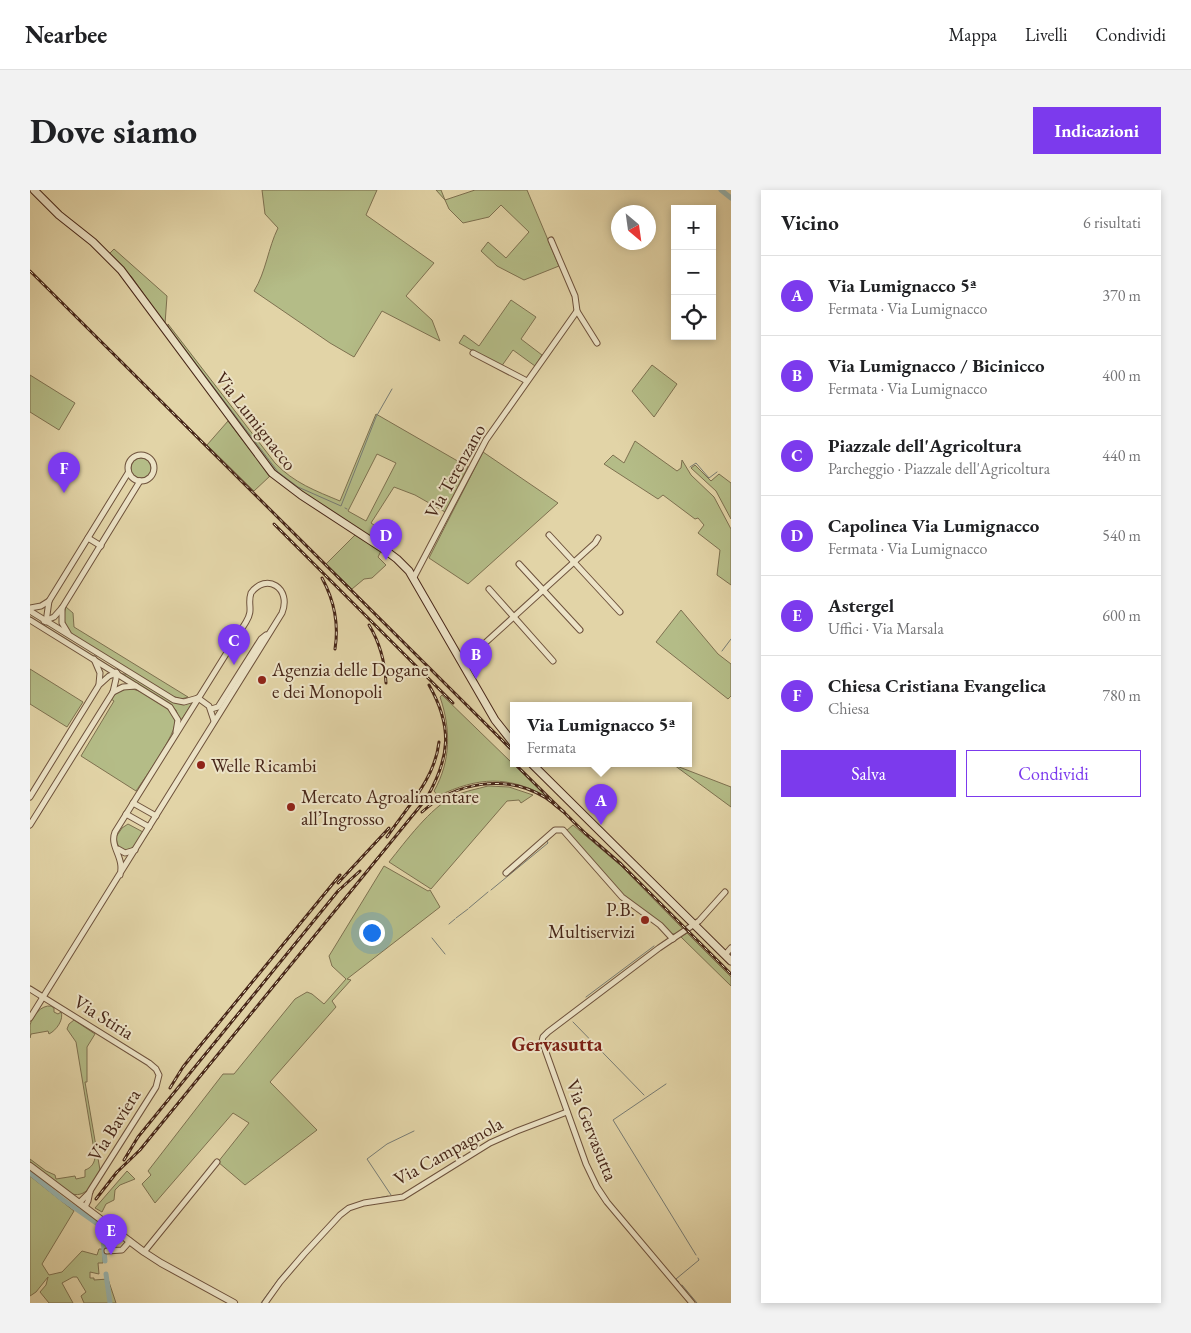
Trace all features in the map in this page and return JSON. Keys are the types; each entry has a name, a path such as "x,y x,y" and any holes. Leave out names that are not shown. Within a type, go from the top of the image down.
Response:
{"main road":[{"name":"Via Lumignacco","path":"35,190 46,203 93,242 125,275 264,463 278,478 385,550 397,559 414,577 495,720 510,739"},
{"path":"535,767 731,961"}],"street":[{"path":"551,240 575,296 577,311 597,343"},
{"name":"Via Terenzano","path":"414,577 486,440 577,311"},
{"path":"473,354 527,381"},
{"path":"49,631 46,621 49,601 128,473 128,464 133,458 140,455 148,457 154,464 154,472 148,479 140,481 133,479 128,473"},
{"path":"32,621 46,621 58,614 140,481"},
{"path":"550,536 620,612"},
{"path":"88,538 101,546"},
{"path":"463,663 595,543 598,538"},
{"path":"519,564 580,630"},
{"path":"30,1018 120,875 282,613 285,601 280,589 272,584 258,586 251,593 250,616 113,836 114,845 121,861 120,875"},
{"path":"489,589 554,661"},
{"path":"30,610 49,601"},
{"path":"62,608 62,623 70,636"},
{"path":"30,610 174,700 184,702 198,698 211,709 214,721"},
{"path":"32,621 139,686 174,711 178,726 173,739"},
{"path":"211,709 218,707 261,639 268,634"},
{"path":"94,659 100,673 99,685"},
{"path":"30,825 113,692 116,673 112,662"},
{"path":"30,796 99,685 116,673 127,672"},
{"path":"113,692 122,687 139,686"},
{"path":"133,803 156,816"},
{"path":"126,814 149,827"},
{"path":"506,873 556,830 563,830 622,896 660,925 673,939"},
{"path":"114,845 122,852 135,850"},
{"path":"694,924 725,892"},
{"name":"Via Gervasutta","path":"692,1303 603,1197 588,1169 542,1043 543,1037 659,948 694,924"},
{"path":"725,955 731,948"},
{"name":"Via Stiria","path":"30,989 149,1063 159,1073"},
{"name":"Via Baviera","path":"82,1205 88,1201 90,1192 156,1087 159,1073"},
{"name":"Via Campagnola","path":"265,1303 304,1254 349,1208 364,1203 403,1197 490,1143 567,1112"},
{"path":"144,1252 217,1162"},
{"path":"30,1166 144,1252 234,1303"},
{"path":"107,1251 122,1250 130,1241"}],"green space":[{"path":"262,190 377,190 366,215 434,263 406,296 432,320 440,341 382,311 354,357 330,343 254,291 278,228 265,214"},
{"path":"436,190 441,190 445,200"},
{"path":"475,190 527,190 559,266 524,280 497,266 481,251 488,242 506,258 529,232 501,205 489,217 463,223 449,209 445,200"},
{"path":"114,249 167,296 165,324 131,276 109,254"},
{"path":"511,300 536,317 521,339 542,355 535,366 513,350 501,367 459,343 464,335 479,346"},
{"path":"168,324 275,463 290,476 314,490 340,501 376,414 468,467 445,512 415,495 394,487 371,523 393,538 387,548 294,487 275,472 168,328","holes":["377,454 396,463 366,521 348,511"]},
{"path":"652,365 677,384 654,417 632,391"},
{"path":"30,375 75,403 59,430 30,412"},
{"path":"228,421 270,476 254,491 207,445"},
{"path":"635,441 677,471 681,468 682,460 691,475 714,497 731,529 731,585 717,575 720,550 698,533 704,525 698,518 695,519 663,495 658,499 604,464 613,455 624,463"},
{"path":"483,452 558,503 468,584 429,558"},
{"path":"141,458 148,461 151,468 148,475 141,478 134,475 131,468 134,461"},
{"path":"695,465 711,481 719,474 731,483 731,519 716,491 691,468"},
{"path":"355,535 381,551 378,557 386,565 372,578 364,579 352,589 326,564"},
{"path":"66,607 73,613 74,627 188,697 181,699 172,696 73,635 65,622"},
{"path":"681,610 718,654 731,664 731,696 728,699 656,642"},
{"path":"30,669 83,702 67,727 30,704"},
{"path":"122,674 127,674 173,702 183,704 193,702 180,722 176,710 170,704"},
{"path":"126,689 146,694 160,703 170,712 175,721 166,745 136,791 81,756 114,701 111,699 116,693"},
{"path":"442,695 510,761 510,767 516,767 547,797 519,785 493,781 466,785 438,796 434,791 444,768 448,745 444,709 440,697"},
{"path":"677,767 731,787 731,807"},
{"path":"488,786 509,787 533,795 521,803 519,800 507,801 431,889 389,862 419,826 445,801 458,794"},
{"path":"128,824 143,832 135,846 127,851 119,846 116,837 122,828"},
{"path":"573,825 620,865 684,930 678,934 672,934 626,898 566,831"},
{"path":"384,866 428,891 430,890 440,907 347,979 351,980 332,1001 336,1007 270,1082 317,1130 245,1185 218,1162 249,1123 233,1113 155,1203 142,1184 151,1175 148,1171 223,1074 234,1074 295,999 307,992 324,1004 346,979 332,966 329,956"},
{"path":"687,933 731,977 731,986 681,937"},
{"path":"51,1006 54,1008 54,1012 58,1014 61,1012 62,1018 59,1024 49,1034 48,1031 31,1034 30,1038 30,1025 35,1014 44,1007"},
{"path":"74,1020 95,1034 87,1047 87,1082 85,1082 100,1170 89,1188 78,1195 72,1194 30,1162 30,1159 55,1175 56,1179 75,1176 76,1179 85,1177 85,1170 91,1167 94,1161 95,1156 76,1042 67,1029"},
{"path":"127,1171 135,1179 120,1185 115,1190 114,1200 106,1204 102,1212 95,1208"},
{"path":"30,1176 74,1211 42,1264 49,1275 62,1272 82,1251 97,1255 99,1249 103,1249 103,1263 98,1263 99,1274 90,1272 90,1278 94,1278 94,1280 108,1279 116,1303 84,1303 81,1296 86,1292 77,1277 62,1283 73,1303 49,1303 40,1292 46,1285 48,1277 36,1292 30,1296"}],"waterway":[{"path":"721,190 731,198"},
{"path":"127,273 165,324"},
{"path":"168,327 278,472 298,487 341,506 376,417 392,389"},
{"path":"690,467 696,463 709,478 717,472"},
{"path":"722,651 731,639"},
{"path":"491,890 548,843 547,841"},
{"path":"469,908 488,892"},
{"path":"456,918 468,909"},
{"path":"449,924 455,919"},
{"path":"432,938 445,954"},
{"path":"586,997 654,946"},
{"path":"573,1022 644,1095"},
{"path":"666,1084 613,1120 696,1255"},
{"path":"391,1195 367,1159 387,1144 414,1131"},
{"path":"30,1173 62,1199 102,1227 105,1261"},
{"path":"373,1199 388,1196"},
{"path":"343,1209 357,1203"},
{"path":"305,1250 326,1226"},
{"path":"261,1303 280,1277 302,1253"},
{"path":"679,1282 676,1279 699,1260 698,1258"},
{"path":"106,1274 110,1303"},
{"path":"682,1285 697,1303"}],"railway":[{"path":"30,271 510,748"},
{"path":"274,524 453,703"},
{"path":"322,578 330,595 336,621 335,649"},
{"path":"369,625 381,653 386,683"},
{"path":"96,1199 117,1172 140,1150 426,799 440,770 446,742 442,715 429,685"},
{"path":"387,837 426,780 432,768 439,742"},
{"path":"518,767 585,833 621,864 731,974"},
{"path":"422,812 450,794 482,784 515,785 531,790 546,798 564,812"},
{"path":"338,883 389,828"},
{"path":"124,1160 138,1137 338,891 360,871"},
{"path":"170,1088 183,1067 340,875"}],"place":[{"name":"Chiesa Cristiana Evangelica","path":"64,493"},
{"name":"Capolinea Via Lumignacco","path":"386,560"},
{"name":"Piazzale dell'Agricoltura","path":"234,665"},
{"name":"Via Lumignacco / Bicinicco","path":"476,679"},
{"name":"Agenzia delle Dogane e dei Monopoli","path":"262,680"},
{"name":"Welle Ricambi","path":"201,765"},
{"name":"Mercato Agroalimentare all’Ingrosso","path":"291,807"},
{"name":"Via Lumignacco 5ª","path":"601,825"},
{"name":"P.B. Multiservizi","path":"645,920"},
{"name":"Astergel","path":"111,1255"}],"district":[{"name":"Gervasutta","path":"557,1044"}]}
